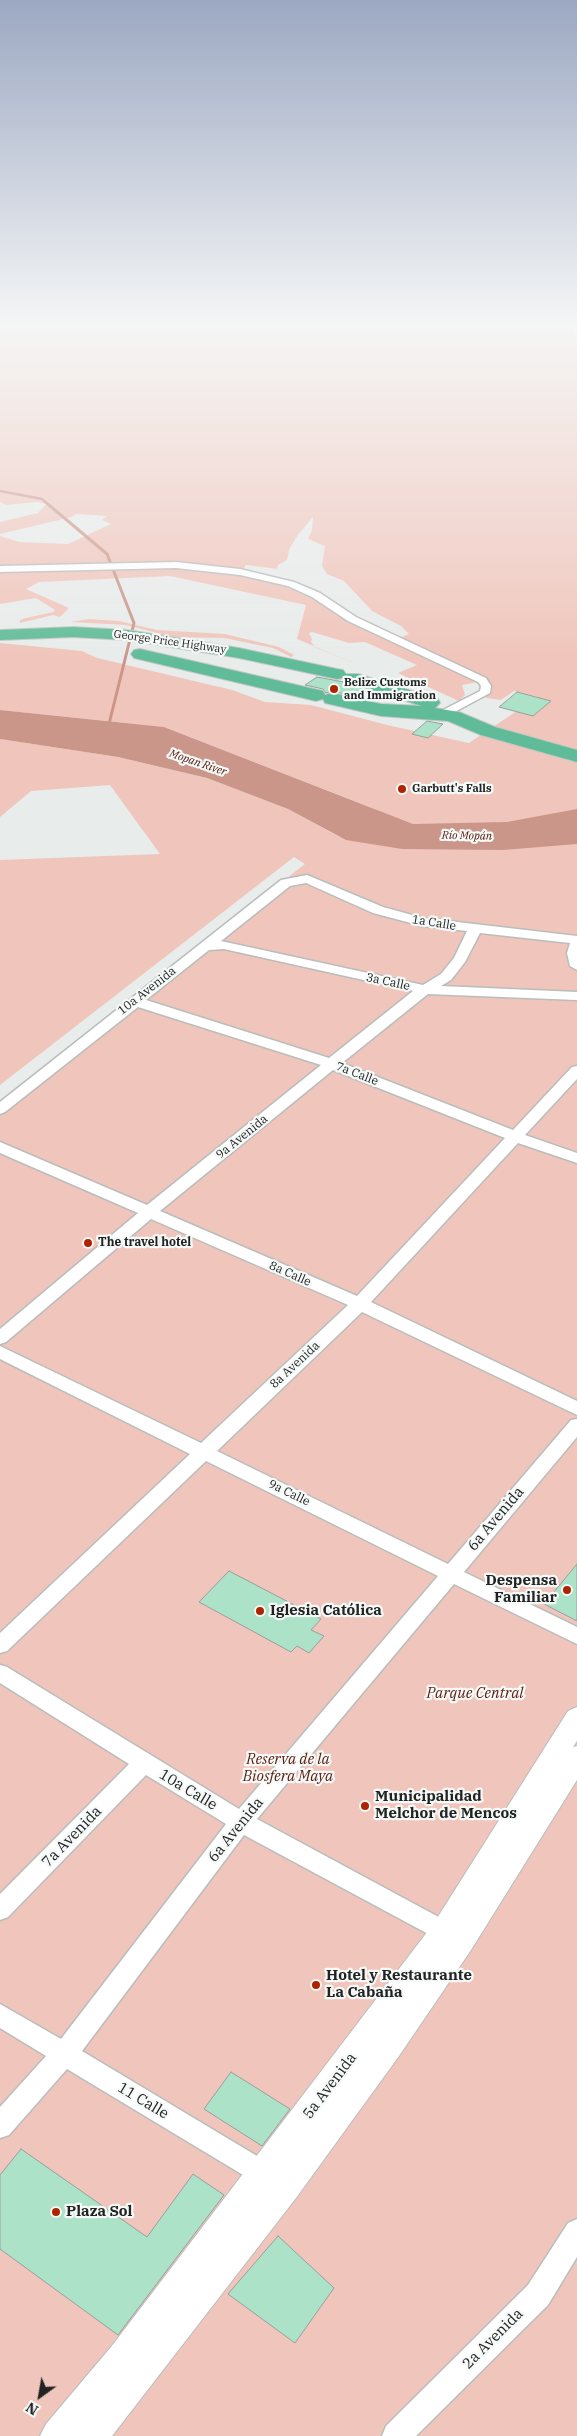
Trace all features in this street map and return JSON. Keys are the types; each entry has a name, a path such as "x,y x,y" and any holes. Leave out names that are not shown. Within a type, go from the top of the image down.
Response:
{"highway":[{"name":"George Price Highway","path":"0,636 66,632 127,634 204,646 303,666 345,676 459,718 577,756"},
{"name":"George Price Highway","path":"0,636 120,650 381,710 447,712"},
{"path":"278,685 303,666"}],"street":[{"path":"0,570 176,565 240,572 291,584 316,595 337,611 352,619 482,680 486,686 485,693 447,712"},
{"name":"1a Calle","path":"298,880 307,879 391,915 438,925 577,941"},
{"name":"10a Avenida","path":"0,1109 134,1001 286,883 298,880"},
{"name":"9a Avenida","path":"0,1338 150,1211 414,998 446,977 475,929"},
{"path":"577,941 574,953 577,966"},
{"name":"3a Calle","path":"203,947 224,945 426,990 577,996"},
{"name":"7a Calle","path":"134,1001 332,1064 577,1158"},
{"name":"8a Avenida","path":"0,1645 203,1450 360,1304 577,1070"},
{"name":"8a Calle","path":"0,1147 360,1304 577,1408"},
{"name":"9a Calle","path":"0,1352 451,1572 577,1636"},
{"name":"6a Avenida","path":"0,2126 65,2053 241,1822 577,1425"},
{"name":"10a Calle","path":"0,1673 241,1822 453,1937"},
{"name":"5a Avenida","path":"453,1937 577,1718"},
{"name":"5a Avenida","path":"89,2436 132,2367 274,2181 453,1937 577,1757"},
{"name":"7a Avenida","path":"0,1910 144,1763"},
{"name":"11 Calle","path":"0,2015 274,2181"},
{"name":"2a Avenida","path":"396,2436 538,2295 576,2235"},
{"name":"5a Avenida","path":"58,2436 132,2367"}],"green space":[{"name":"Reserva de la Biosfera Maya","path":"0,436 577,436 577,2436 0,2436 0,1101 305,864 294,857 0,1085 0,860 160,854 110,785 31,791 0,817 0,739 118,757 207,778 288,809 340,837 375,809 164,727 0,710 0,643 82,651 97,658 232,690 265,702 311,705 387,725 469,743 538,697 514,691 501,700 487,698 484,696 488,690 483,681 462,685 465,695 459,701 398,673 417,665 365,642 349,643 312,632 309,633 314,646 297,639 306,605 170,576 39,582 26,589 69,608 60,617 53,615 20,623 20,620 55,610 36,598 0,604 0,536 19,542 68,544 111,524 102,520 107,516 76,514 72,517 0,534 0,522 38,513 46,504 37,502 6,505 0,502","holes":["313,517 312,530 308,539 325,546 322,566 327,574 344,581 372,611 401,626 409,634 402,637 391,637 351,622 327,607 310,593 259,576 240,574 246,565 277,569 278,565 287,560 289,550 297,536"]},
{"path":"89,619 119,621 157,630 225,634 279,647 294,655 291,657 273,648 224,638 163,637 161,634 126,625 71,622"}],"water":[{"path":"0,710 164,727 413,824 507,822 577,809 577,844 503,850 402,849 346,840 288,809 207,778 118,757 0,739"}],"building":[{"path":"317,677 344,682 363,689 353,696 332,691 326,693 323,689 305,685"},
{"path":"517,692 551,701 533,716 499,707"},
{"path":"427,721 443,724 428,738 412,734"},
{"name":"Despensa Familiar","path":"577,1564 577,1621 544,1604"},
{"name":"Iglesia Católica","path":"229,1571 321,1619 311,1630 324,1636 309,1653 297,1646 291,1652 199,1602"},
{"path":"231,2072 290,2109 262,2146 204,2109"},
{"name":"Plaza Sol","path":"21,2149 147,2237 193,2174 224,2195 118,2335 0,2249 0,2175"},
{"path":"278,2236 334,2288 295,2343 228,2294"}],"waterway":[{"path":"0,491 42,499 51,507"},
{"path":"49,505 107,554 134,623 108,728"}],"place":[{"name":"Belize Customs and Immigration","path":"334,689"},
{"name":"Garbutt's Falls","path":"402,789"},
{"name":"The travel hotel","path":"88,1243"},
{"name":"Despensa Familiar","path":"567,1590"},
{"name":"Iglesia Católica","path":"260,1611"},
{"name":"Municipalidad Melchor de Mencos","path":"365,1806"},
{"name":"Hotel y Restaurante La Cabaña","path":"316,1985"},
{"name":"Plaza Sol","path":"56,2212"}],"water label":[{"name":"Mopan River","path":"198,763"},
{"name":"Río Mopán","path":"467,836"}],"park label":[{"name":"Parque Central","path":"475,1694"}]}
